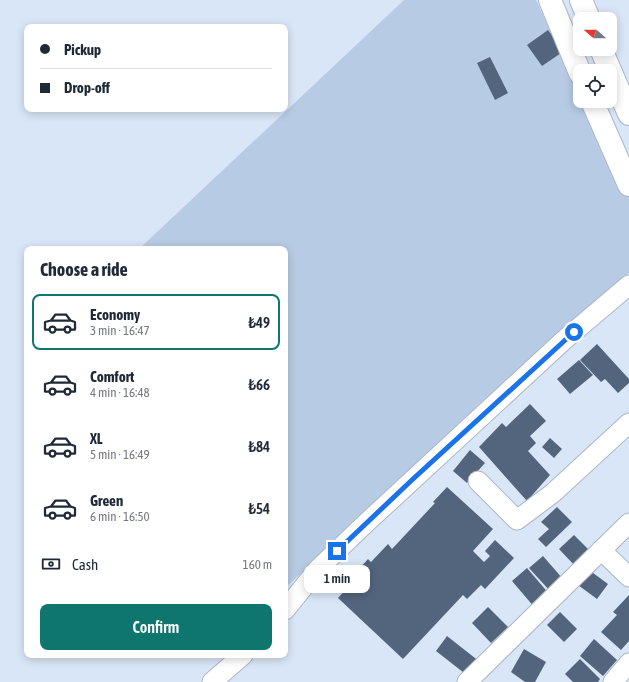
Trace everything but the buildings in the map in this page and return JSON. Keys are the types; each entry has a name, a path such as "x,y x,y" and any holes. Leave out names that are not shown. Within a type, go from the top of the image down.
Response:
{"main road":[{"path":"550,0 576,64"},
{"path":"581,0 586,12"},
{"path":"604,56 629,114"},
{"path":"595,108 629,185"}],"street":[{"path":"288,606 318,569 365,524 563,341 629,285"},
{"path":"478,481 517,520 553,493 629,423"},
{"path":"467,682 629,523"},
{"path":"601,550 629,577"},
{"path":"212,682 240,658"},
{"path":"613,682 629,663"}],"shaded area":[{"path":"404,0 536,0 573,78 573,108 587,108 629,197 629,273 288,585 288,246 142,246 285,112 288,112 288,109"}],"route":[{"path":"337,551 413,479 574,332"}]}
